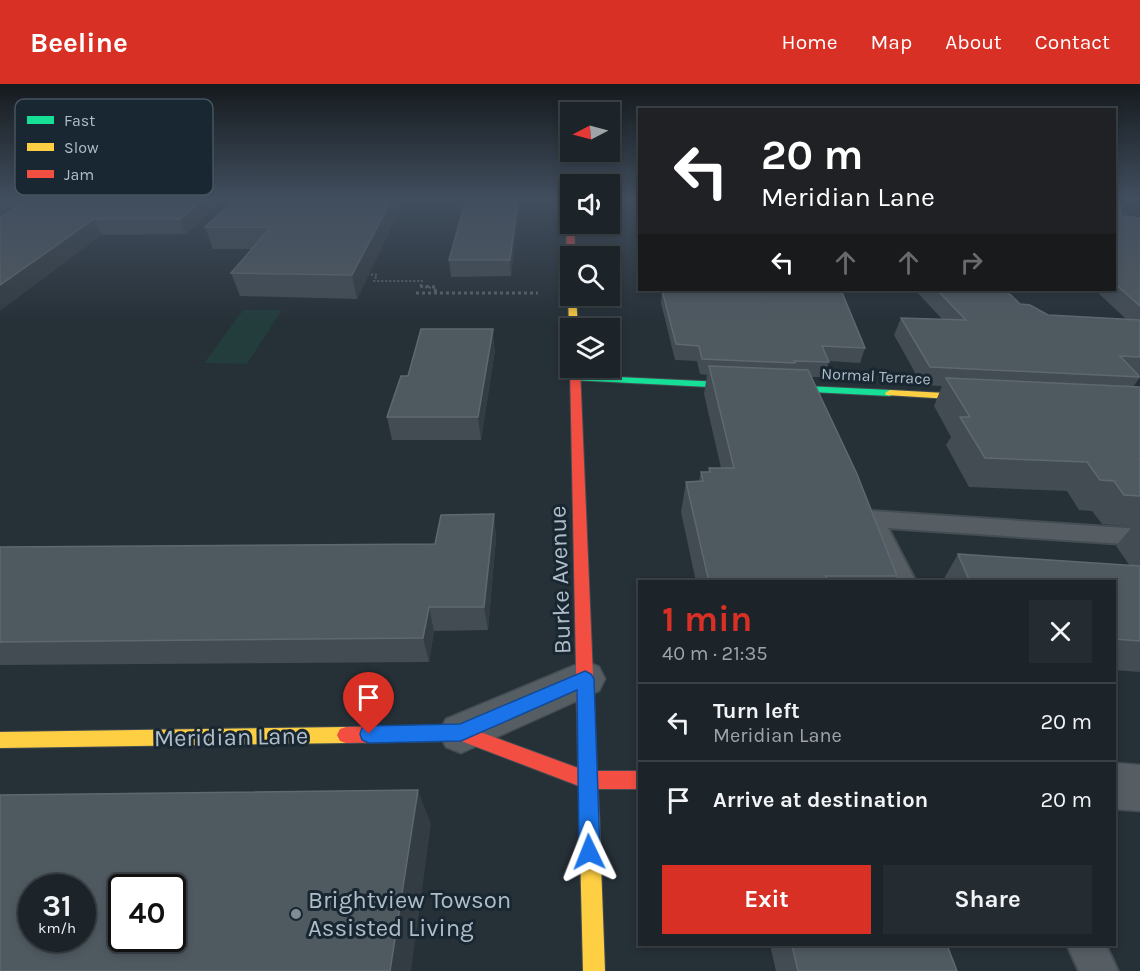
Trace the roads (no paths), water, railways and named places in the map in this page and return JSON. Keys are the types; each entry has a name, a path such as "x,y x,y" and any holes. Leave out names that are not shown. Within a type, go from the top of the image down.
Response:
{"street":[{"name":"Normal Terrace","path":"620,376 993,398"},
{"name":"Burke Avenue","path":"575,378 586,780 594,971"},
{"name":"Meridian Lane","path":"461,733 585,679"},
{"name":"Meridian Lane","path":"0,740 461,733 586,780"},
{"path":"586,780 638,780"},
{"path":"1116,786 1140,788"}],"lane":[{"path":"903,580 872,519 1140,537"},
{"path":"1086,946 1099,971"}],"place":[{"name":"Brightview Towson Assisted Living","path":"296,914"}]}
